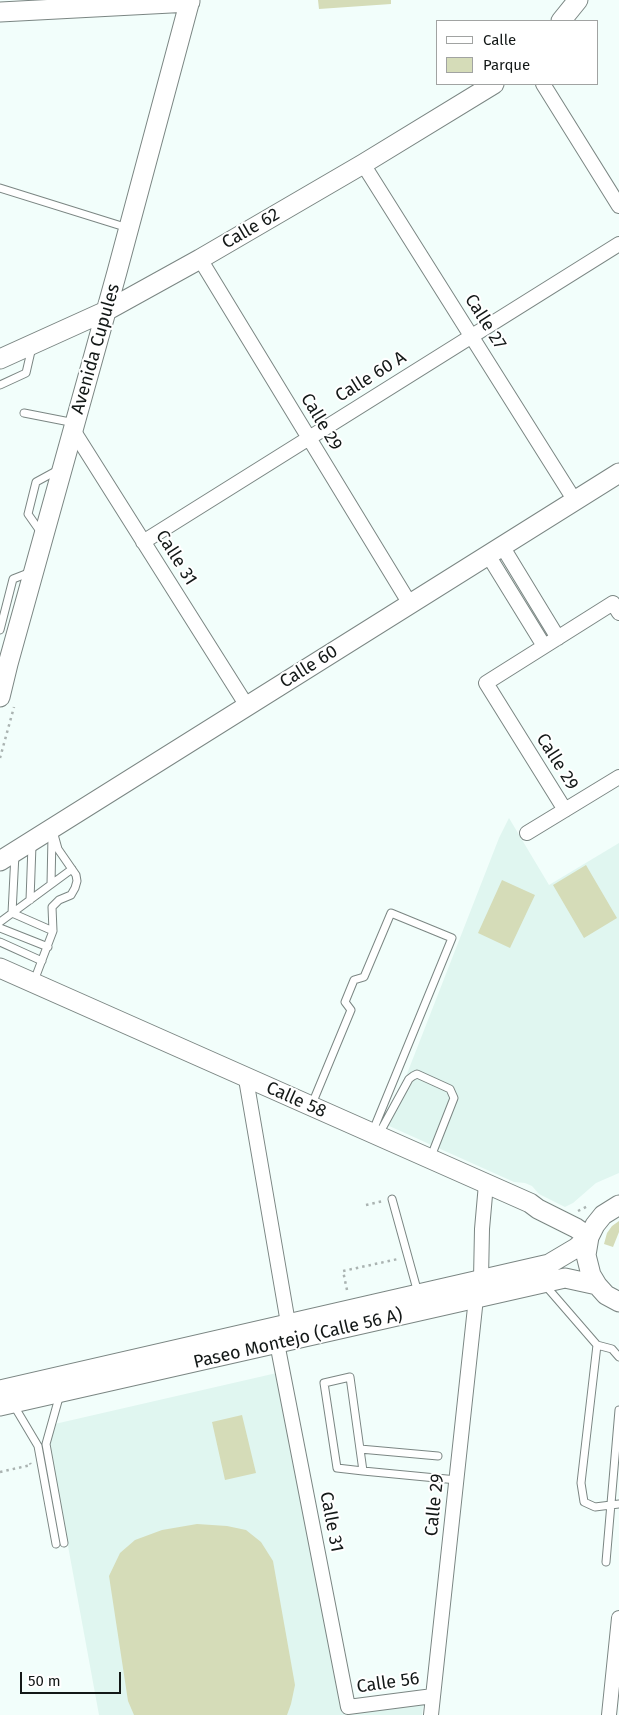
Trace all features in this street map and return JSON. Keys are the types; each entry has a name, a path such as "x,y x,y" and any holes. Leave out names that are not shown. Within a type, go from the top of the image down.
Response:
{"main road":[{"path":"562,20 578,0"},
{"path":"0,12 190,1"},
{"name":"Avenida Cupules","path":"0,697 6,660 34,571 63,468 190,1"},
{"name":"Calle 62","path":"0,359 106,311 200,259 363,164 492,85"},
{"name":"Calle 60","path":"8,856 619,473"},
{"name":"Calle 58","path":"0,968 246,1079 530,1203 589,1237"},
{"path":"619,1206 603,1215 594,1225 587,1246 587,1264 597,1285 606,1295 619,1302"},
{"name":"Paseo Montejo (Calle 56 A)","path":"0,1390 549,1264 576,1248 589,1237"},
{"name":"Paseo Montejo (Calle 56 A)","path":"7,1405 564,1278 597,1285"}],"street":[{"path":"544,85 619,206"},
{"name":"Calle 27","path":"363,164 575,501"},
{"name":"Calle 60 A","path":"143,542 619,244"},
{"name":"Calle 29","path":"200,259 410,604"},
{"name":"Calle 31","path":"74,427 143,542 247,706"},
{"path":"495,551 558,638"},
{"path":"495,551 544,646 616,608"},
{"name":"Calle 29","path":"544,646 486,683 565,810"},
{"path":"527,833 619,777"},
{"path":"246,1079 288,1323"},
{"path":"481,1279 482,1230 486,1184"},
{"name":"Calle 29","path":"431,1715 476,1298"},
{"name":"Calle 31","path":"277,1343 348,1707"},
{"path":"609,1715 619,1618"},
{"name":"Calle 56","path":"348,1707 433,1696"}],"lane":[{"path":"0,188 129,228"},
{"path":"0,385 26,373 33,345"},
{"path":"24,413 74,427"},
{"path":"0,630 13,580 34,571"},
{"path":"34,983 53,931 52,907 59,900 70,895 76,888 77,882 72,869 58,849 52,828"},
{"path":"51,884 52,828"},
{"path":"30,900 32,840"},
{"path":"8,856 12,914"},
{"path":"0,922 72,869"},
{"path":"311,1107 351,1010 345,1002 354,980 364,977 391,913 452,938 374,1135"},
{"path":"12,914 53,931"},
{"path":"0,928 48,947"},
{"path":"0,942 42,961"},
{"path":"374,1135 409,1079 417,1074 450,1089 454,1098 430,1159"},
{"path":"392,1199 418,1294"},
{"path":"543,1283 597,1345 612,1349 619,1358"},
{"path":"597,1345 581,1484 584,1502 595,1507 615,1504"},
{"path":"363,1471 350,1377 324,1383 337,1468 363,1471 457,1480"},
{"path":"7,1405 38,1446 60,1543 46,1444 61,1392"},
{"path":"606,1562 615,1504 619,1410"},
{"path":"360,1449 438,1456"}],"path":[{"path":"0,758 4,741"},
{"path":"366,1205 392,1199"},
{"path":"347,1290 343,1271 408,1256"},
{"path":"0,1472 30,1465"}],"shaded area":[{"path":"509,818 549,885 619,843 619,1173 596,1183 573,1203 565,1207 539,1194 532,1186 514,1182 387,1125 499,838"},
{"path":"281,1372 342,1713 419,1701 423,1705 422,1715 99,1715 46,1426"}],"green space":[{"path":"318,0 391,0 391,4 319,9"},
{"path":"586,865 617,918 584,938 553,885"},
{"path":"502,880 535,895 510,948 478,933"},
{"path":"619,1221 619,1232 613,1247 604,1244 607,1233"},
{"path":"242,1415 256,1473 225,1480 212,1422"},
{"path":"197,1524 227,1526 246,1530 261,1542 273,1561 295,1685 287,1715 134,1715 128,1701 109,1576 120,1553 135,1540 162,1530"}]}
